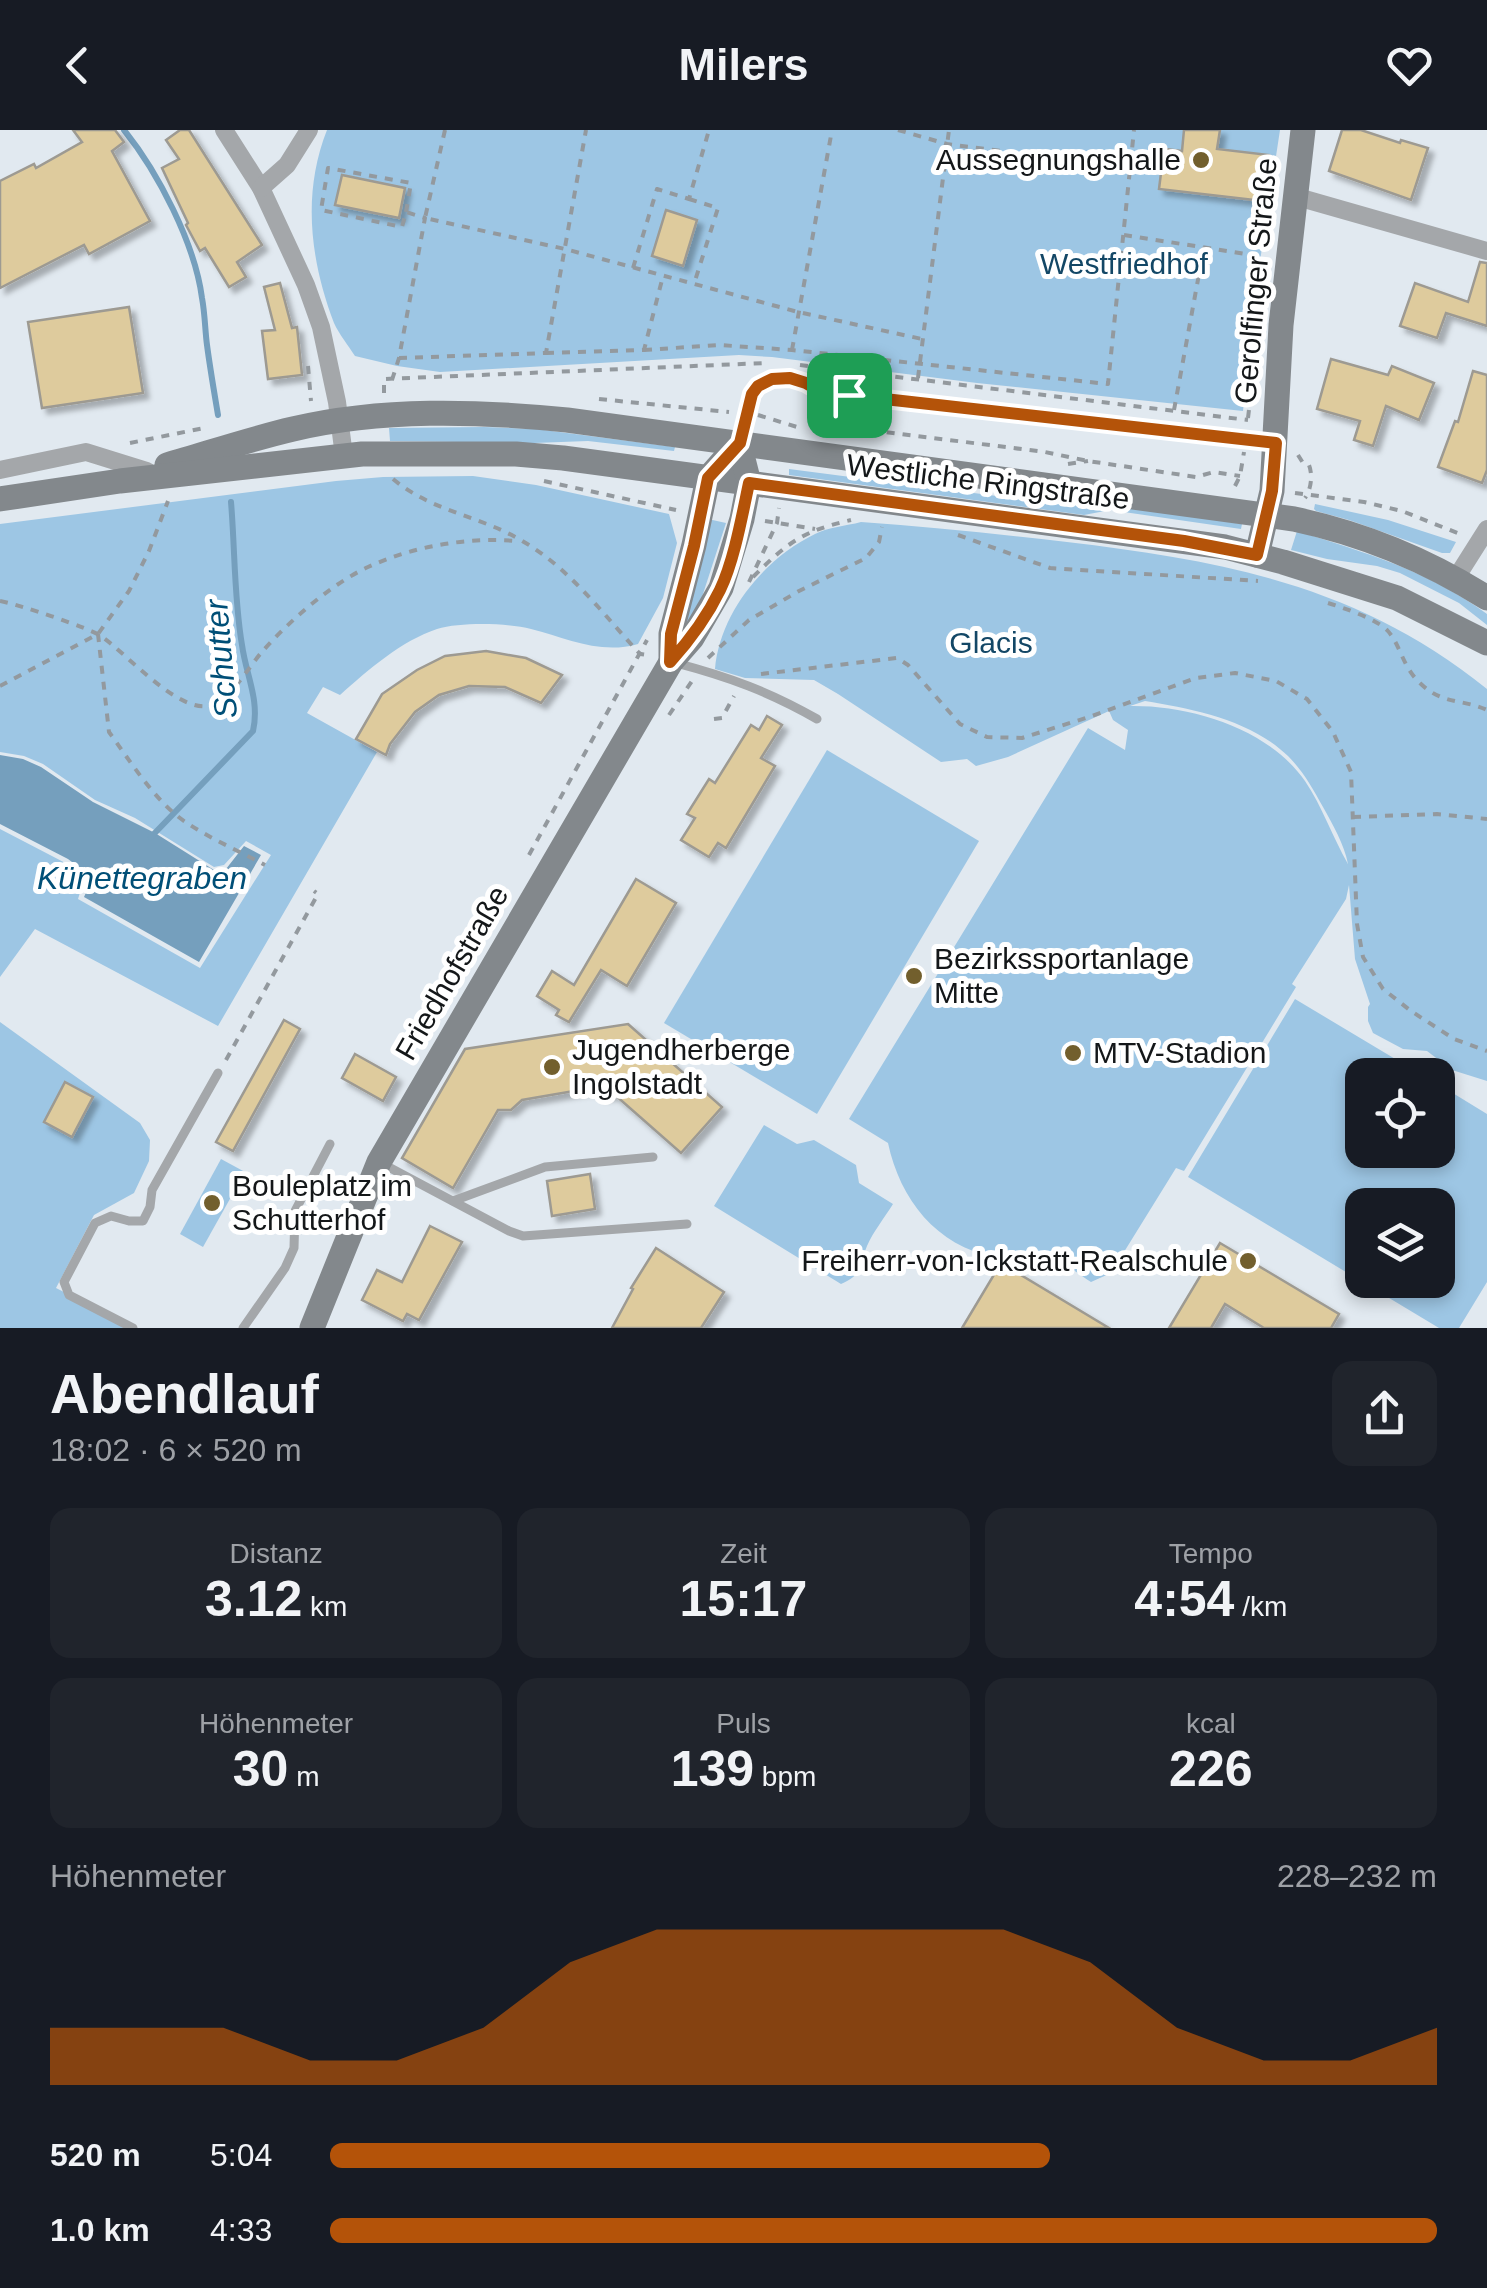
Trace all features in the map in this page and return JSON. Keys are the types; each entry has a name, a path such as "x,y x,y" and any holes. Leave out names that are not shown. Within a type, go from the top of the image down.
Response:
{"main road":[{"name":"Gerolfinger Straße","path":"1257,555 1268,515 1276,443 1281,325 1303,130"},
{"name":"Westliche Ringstraße","path":"120,482 294,428 403,414 514,415 1268,515 1369,539 1456,578 1487,598"},
{"name":"Friedhofstraße","path":"670,662 671,634 708,478 740,443"},
{"name":"Friedhofstraße","path":"312,1328 379,1162 670,662 692,638 721,588 749,483 740,443"},
{"name":"Westliche Ringstraße","path":"0,499 344,456 516,454 1184,541 1257,555 1362,585 1422,608 1487,643"},
{"name":"Westliche Ringstraße","path":"1422,608 1487,663"}],"street":[{"path":"224,130 261,188 306,285 321,327 344,456"},
{"path":"261,188 287,165 305,132"},
{"path":"1294,196 1487,251"},
{"path":"0,470 86,452 147,471"},
{"path":"1456,578 1483,536"}],"lane":[{"path":"740,443 752,394 758,386 772,379 790,378 818,390 849,395 1276,443"},
{"path":"670,662 736,679 817,720"},
{"path":"133,1328 69,1294 64,1282 95,1224 111,1216 143,1221 152,1190 218,1073"},
{"path":"243,1328 285,1268 294,1248 295,1211 330,1144"},
{"path":"453,1202 544,1167 652,1157"},
{"path":"379,1162 523,1236 687,1224"}],"path":[{"path":"392,380 445,130"},
{"path":"546,353 586,130"},
{"path":"689,199 709,130"},
{"path":"792,350 832,130"},
{"path":"898,130 948,144 1162,169"},
{"path":"918,380 949,130"},
{"path":"399,358 719,345 1108,384 1134,130"},
{"path":"328,168 411,184 406,212 402,227 321,210 328,168"},
{"path":"633,268 657,189 718,208 694,284"},
{"path":"406,212 565,249 798,312 922,339"},
{"path":"1124,235 1246,254"},
{"path":"1174,412 1204,248"},
{"path":"644,350 663,276"},
{"path":"308,363 311,406"},
{"path":"123,445 217,425"},
{"path":"844,438 846,427 1196,475 1214,472 1240,476"},
{"path":"384,472 430,504 482,522 524,542 555,563 640,654"},
{"path":"544,481 700,513"},
{"path":"1308,495 1364,502 1483,536"},
{"path":"0,686 98,634 130,590 171,498"},
{"path":"742,519 814,529"},
{"path":"750,580 780,550 814,529 858,519"},
{"path":"708,658 749,620 866,558 880,542 882,527"},
{"path":"950,532 1050,568 1258,581"},
{"path":"0,602 98,634 178,699 207,707 223,700 262,651 288,626 326,594 366,568 454,542 524,542"},
{"path":"1330,603 1385,628 1404,665 1422,686 1446,700 1487,710"},
{"path":"98,634 110,732 184,822 265,864"},
{"path":"714,720 722,718 737,691 736,679 897,658 908,665 960,724 988,737 1022,738 1090,718 1196,678 1236,672 1276,681 1307,698 1333,732 1351,772 1358,924 1364,956 1383,989 1411,1012 1454,1039 1487,1051"},
{"path":"1353,817 1437,814 1487,818"},
{"path":"218,1073 318,894 314,891"}],"green space":[{"name":"Westfriedhof","path":"327,130 1280,130 1258,274 1243,411 772,357 739,355 440,372 355,356 334,323 315,251 314,178"},
{"path":"389,428 536,429 675,447 674,451 588,441 390,441"},
{"path":"789,469 1059,504 1080,499 1242,524 1241,529 1110,510 1084,515 789,475"},
{"path":"473,476 536,485 669,514 677,543 663,598 638,644 610,648 510,625 447,627 424,634 398,649 340,695 323,687 307,713 377,752 218,1026 35,929 0,977 0,829 75,868 83,883 78,899 200,968 271,855 246,841 224,865 214,867 135,818 95,800 43,764 0,752 0,524 336,481"},
{"path":"1315,504 1388,520 1456,542 1450,553 1442,553 1316,511"},
{"path":"708,519 726,523 686,633 677,623"},
{"name":"Glacis","path":"861,522 913,526 1067,542 1236,570 1340,602 1390,625 1487,689 1487,1081 1455,1071 1455,1058 1436,1058 1427,1051 1403,1049 1373,1033 1368,1021 1370,1004 1355,959 1349,885 1346,899 1292,984 1296,987 1184,1171 1176,1168 1111,1273 1091,1282 1055,1260 995,1257 974,1251 938,1231 901,1183 888,1143 849,1119 1088,728 1125,750 1128,730 1113,720 1109,711 1008,757 976,766 967,759 941,762 814,680 745,678 715,669 726,627 748,589 779,557 831,528","holes":["1145,701 1202,712 1257,733 1288,756 1307,780 1327,814 1348,864 1305,781 1270,747 1202,715 1130,706"]},
{"path":"1297,531 1395,564 1442,586 1487,614 1487,625 1459,603 1400,573 1291,550"},
{"path":"827,750 979,841 817,1114 664,1023"},
{"path":"1295,999 1394,1058 1345,1058 1345,1168 1455,1168 1455,1094 1487,1114 1487,1282 1459,1328 1439,1328 1389,1298 1455,1298 1455,1188 1345,1188 1345,1271 1188,1177"},
{"path":"0,1022 140,1123 150,1140 149,1161 134,1193 94,1215 56,1288 127,1324 125,1328 0,1328"},
{"path":"764,1125 797,1144 814,1140 856,1165 859,1183 893,1204 870,1241 858,1272 849,1280 841,1284 714,1206"},
{"name":"Bouleplatz im Schutterhof","path":"221,1159 245,1172 203,1247 180,1234"}],"water":[{"name":"Künettegraben","path":"0,755 41,767 93,802 155,833 214,870 226,869 244,846 261,855 199,962 84,897 89,886 88,874 68,859 0,824"}],"building":[{"path":"73,130 115,130 124,142 112,151 150,221 89,254 84,245 0,288 0,181 34,164 36,168 82,142"},
{"path":"180,130 189,130 262,245 237,262 246,277 229,287 205,248 200,251 162,168 179,159 166,140"},
{"name":"Aussegnungshalle","path":"1184,130 1220,130 1217,149 1269,155 1263,201 1159,189 1164,149 1182,151"},
{"path":"1342,130 1361,130 1428,148 1411,200 1329,171"},
{"path":"342,175 405,188 399,218 335,205"},
{"path":"666,210 697,220 683,266 652,256"},
{"path":"1480,262 1487,263 1487,326 1446,313 1437,338 1400,326 1415,283 1468,302"},
{"path":"280,283 292,328 297,327 302,375 268,379 262,331 275,330 264,287"},
{"path":"129,307 143,393 42,408 28,322"},
{"path":"1331,359 1388,375 1392,366 1434,383 1419,420 1386,406 1373,446 1354,440 1360,421 1317,409"},
{"path":"1473,371 1487,375 1487,470 1482,483 1438,467 1455,421 1458,422"},
{"path":"486,651 526,658 562,675 541,703 505,687 469,686 439,695 415,712 386,755 356,739 382,694 417,670 445,656"},
{"path":"767,716 782,725 761,758 775,766 726,848 718,843 709,857 681,840 695,818 687,814 709,779 715,783 751,725 759,730"},
{"path":"636,879 676,903 627,986 601,970 569,1022 556,1015 559,1010 537,996 552,971 574,985"},
{"path":"284,1020 300,1029 233,1151 216,1142"},
{"path":"628,1024 722,1107 681,1153 614,1094 601,1095 591,1088 522,1100 511,1110 498,1110 453,1188 402,1158 465,1049"},
{"path":"355,1054 396,1077 383,1101 342,1078"},
{"path":"65,1082 93,1097 72,1137 44,1122"},
{"path":"590,1174 595,1209 552,1216 547,1181"},
{"path":"430,1226 462,1242 419,1320 407,1314 403,1321 362,1300 377,1270 402,1282"},
{"path":"1220,1243 1339,1314 1331,1328 1264,1328 1225,1304 1211,1328 1169,1328"},
{"path":"656,1248 724,1292 701,1328 612,1328"},
{"path":"1001,1263 1109,1328 962,1328"}],"waterway":[{"name":"Schutter","path":"124,130 162,187 192,255 218,415"},
{"name":"Schutter","path":"151,837 253,731 255,709 239,628 231,502"}],"place":[{"name":"Aussegnungshalle","path":"1201,160"},
{"name":"Bezirkssportanlage Mitte","path":"914,976"},
{"name":"MTV-Stadion","path":"1073,1053"},
{"name":"Jugendherberge Ingolstadt","path":"552,1067"},
{"name":"Bouleplatz im Schutterhof","path":"212,1203"},
{"name":"Freiherr-von-Ickstatt-Realschule","path":"1248,1261"}],"route":[{"path":"790,378 818,390 849,395 1276,443 1268,515 1257,555 1184,541 749,483 721,588 692,638 670,662 671,634 708,478 740,443 752,394 772,379 790,378"}]}
